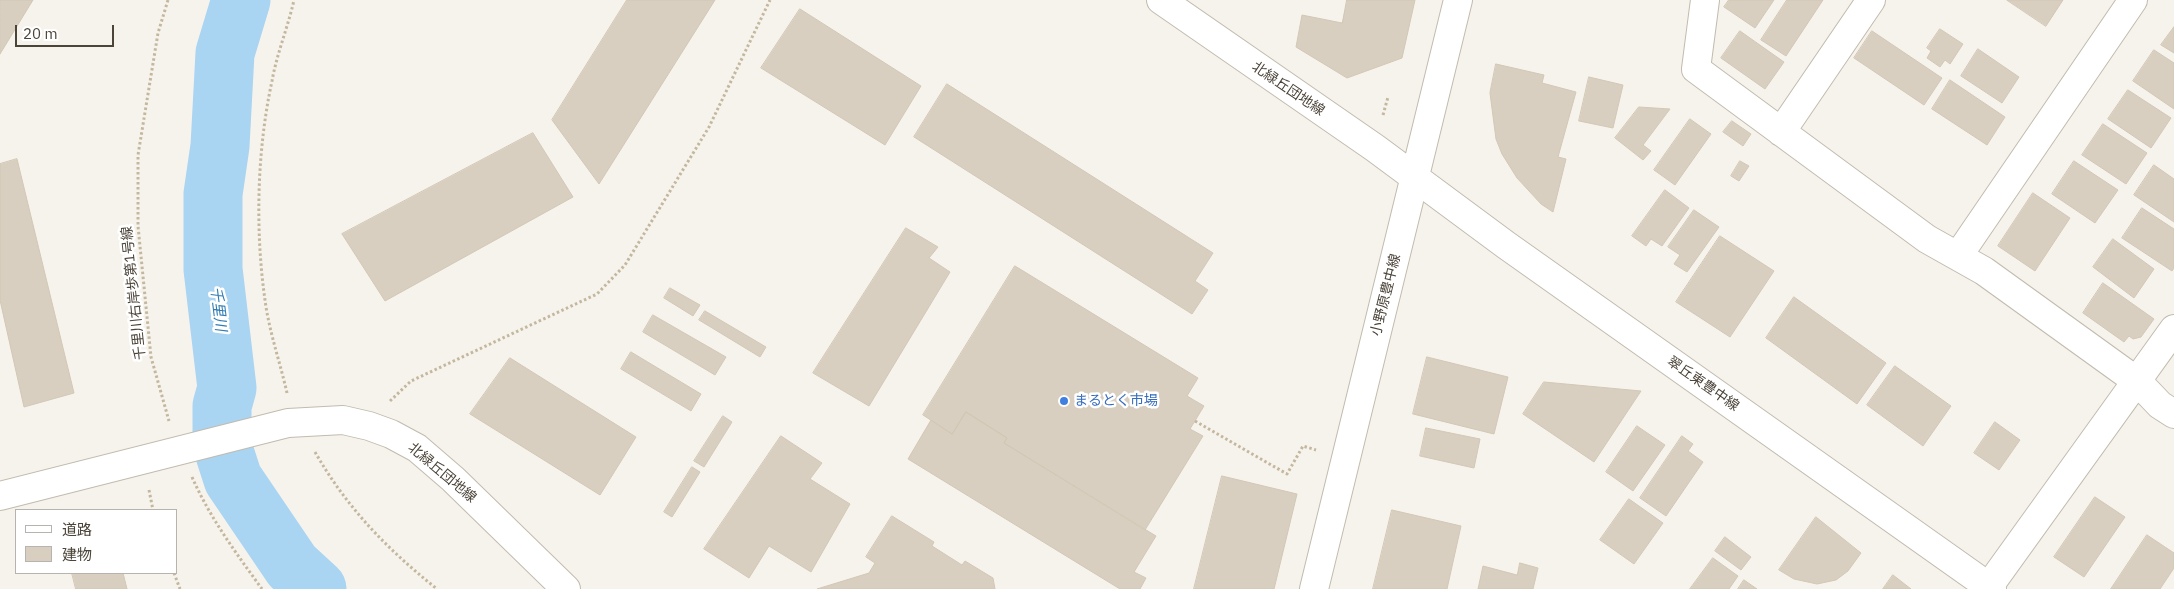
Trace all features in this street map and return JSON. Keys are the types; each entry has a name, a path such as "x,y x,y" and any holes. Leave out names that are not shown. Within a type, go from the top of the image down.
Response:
{"street":[{"name":"北緑丘団地線","path":"1161,0 1416,178"},
{"name":"小野原豊中線","path":"1314,589 1458,0"},
{"path":"1705,0 1696,69 1927,239 1984,271 2138,382 2160,405 2174,414"},
{"path":"1781,132 1871,0"},
{"path":"1958,256 2133,0"},
{"name":"翠丘東豊中線","path":"1416,178 1506,245 1989,588"},
{"path":"1989,588 2138,382 2174,329"},
{"name":"北緑丘団地線","path":"187,450 293,423 343,420 369,426 417,448 453,480 566,589"},
{"path":"0,496 187,450"}],"path":[{"name":"千里川右岸歩第1号線","path":"168,0 158,33 138,155 138,226 151,357 172,430 187,450 202,500 234,551 262,589"},
{"path":"294,0 272,80 263,136 260,180 260,258 265,302 293,423 356,514 406,564 437,589"},
{"path":"388,403 411,381 597,294 625,265 708,127 770,0"},
{"path":"1383,115 1388,97"},
{"path":"1196,421 1286,474 1303,446 1318,450"},
{"path":"174,574 180,589"}],"building":[{"path":"0,0 33,0 0,54"},
{"path":"627,0 715,0 599,184 552,120"},
{"path":"1347,0 1415,0 1402,58 1347,78 1296,47 1302,15 1342,23"},
{"path":"1729,0 1774,0 1755,28 1724,7"},
{"path":"1787,0 1823,0 1786,56 1761,40"},
{"path":"2007,0 2063,0 2046,26"},
{"path":"800,9 921,86 885,145 761,68"},
{"path":"2174,27 2174,53 2161,45"},
{"path":"1940,29 1963,44 1950,64 1945,60 1940,67 1927,58 1931,51 1927,48"},
{"path":"1740,31 1784,62 1765,89 1721,58"},
{"path":"1872,31 1942,78 1924,105 1854,58"},
{"path":"1978,49 2019,77 2002,103 1961,76"},
{"path":"2154,50 2174,63 2174,109 2133,81"},
{"path":"1496,64 1544,75 1542,83 1576,92 1558,157 1566,159 1553,212 1541,204 1517,178 1502,154 1496,139 1490,93"},
{"path":"1589,77 1623,85 1613,128 1579,121"},
{"path":"1950,80 2005,117 1987,145 1932,109"},
{"path":"947,84 1213,253 1195,281 1208,290 1192,314 914,137"},
{"path":"2128,90 2171,118 2151,148 2108,119"},
{"path":"1639,107 1670,109 1643,145 1651,151 1643,160 1615,138"},
{"path":"1690,119 1711,134 1675,185 1654,170"},
{"path":"1732,121 1751,134 1743,146 1723,132"},
{"path":"2103,124 2147,153 2126,184 2082,155"},
{"path":"533,133 573,197 385,301 342,234"},
{"path":"17,159 74,393 24,407 0,300 0,164"},
{"path":"1740,161 1749,166 1739,181 1731,176"},
{"path":"2074,161 2118,190 2095,223 2052,194"},
{"path":"2154,165 2174,179 2174,222 2134,195"},
{"path":"1665,190 1689,208 1662,246 1651,239 1646,246 1632,236"},
{"path":"2033,193 2070,218 2035,271 1998,246"},
{"path":"2142,208 2174,229 2174,268 2172,271 2122,238"},
{"path":"1694,210 1719,227 1687,272 1674,264 1680,255 1668,247"},
{"path":"906,228 938,247 929,258 950,272 869,406 813,373"},
{"path":"1720,236 1774,271 1730,337 1676,302"},
{"path":"2113,239 2154,269 2134,298 2093,267"},
{"name":"まるとく市場","path":"1015,266 1198,378 1187,396 1204,406 1190,429 1203,436 1145,530 1004,443 1007,438 966,412 952,434 923,415"},
{"path":"2103,283 2154,319 2141,337 2133,339 2129,336 2124,342 2083,313"},
{"path":"670,288 700,305 693,316 664,298"},
{"path":"1794,297 1886,363 1857,404 1766,338"},
{"path":"705,311 766,347 760,357 699,320"},
{"path":"653,315 726,357 715,375 643,332"},
{"path":"631,352 701,394 691,411 621,369"},
{"path":"1427,357 1508,377 1494,434 1413,414"},
{"path":"510,358 636,437 600,495 470,414"},
{"path":"1895,366 1951,406 1923,446 1867,405"},
{"path":"1544,382 1641,391 1594,462 1523,414"},
{"path":"966,412 1007,438 1004,443 1156,536 1134,572 1146,578 1140,589 1120,589 908,459 931,420 952,434"},
{"path":"723,416 732,422 704,467 694,461"},
{"path":"1995,422 2020,440 1999,470 1974,453"},
{"path":"1637,426 1665,445 1633,491 1606,472"},
{"path":"1426,428 1480,439 1474,468 1420,456"},
{"path":"781,436 822,463 810,479 850,504 811,572 769,546 749,578 704,549"},
{"path":"1682,436 1693,444 1688,451 1703,462 1666,516 1640,498"},
{"path":"692,467 700,472 672,517 664,512"},
{"path":"1222,476 1297,494 1274,589 1194,589"},
{"path":"2095,497 2125,517 2084,577 2054,557"},
{"path":"1629,499 1663,523 1634,564 1600,540"},
{"path":"1392,510 1461,526 1447,589 1373,589"},
{"path":"892,516 934,542 932,546 962,565 965,561 993,578 995,589 817,589 869,573 875,563 866,557"},
{"path":"1816,517 1861,553 1848,571 1836,580 1817,584 1794,579 1779,570"},
{"path":"2147,535 2174,553 2174,568 2160,589 2111,589"},
{"path":"1725,537 1751,557 1741,570 1715,551"},
{"path":"1713,558 1738,576 1729,589 1690,589"},
{"path":"1520,563 1538,568 1533,589 1478,589 1483,566 1517,575"},
{"path":"72,574 123,574 127,589 76,589"},
{"path":"1893,575 1911,589 1883,589"},
{"path":"1744,580 1757,589 1738,589"}],"waterway":[{"name":"千里川","path":"241,0 225,53 220,146 213,194 213,269 227,388 222,406 222,445 233,479 292,566 317,589"}],"place":[{"name":"まるとく市場","path":"1064,401"}]}
